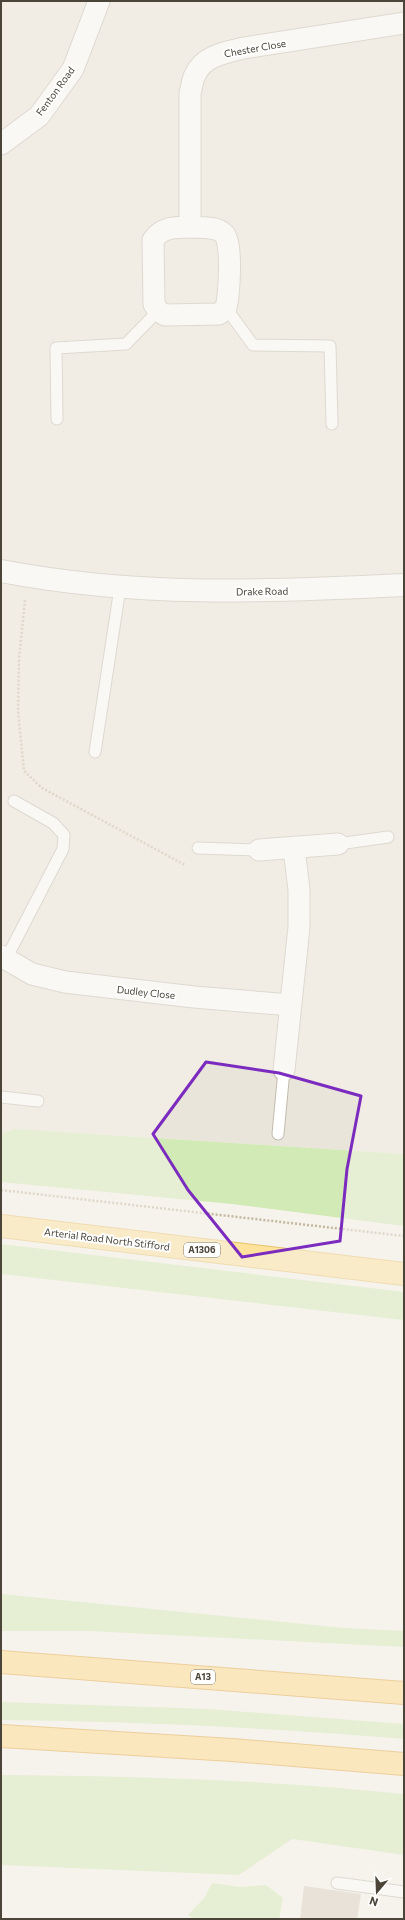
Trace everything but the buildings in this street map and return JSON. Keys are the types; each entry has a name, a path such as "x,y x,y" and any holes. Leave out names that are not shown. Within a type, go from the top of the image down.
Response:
{"highway":[{"name":"A13","path":"1,1662 404,1693"},
{"path":"1,1736 232,1750 404,1764"}],"main road":[{"name":"Arterial Road North Stifford","path":"1,1226 404,1274"}],"street":[{"name":"Fenton Road","path":"1,144 39,116 74,69 99,1"},
{"name":"Chester Close","path":"190,227 190,93 195,74 210,58 226,52 244,48 404,23"},
{"path":"190,227 217,230 224,234 228,241 229,286 226,308 219,314 165,315 158,311 154,304 152,288 153,240 157,234 165,228 190,227"},
{"name":"Drake Road","path":"1,571 120,588 200,592 310,590 404,585"},
{"path":"259,850 338,844"},
{"path":"284,1070 299,927 299,890 294,848"},
{"name":"Dudley Close","path":"3,957 32,974 65,982 187,996 291,1005"}],"lane":[{"path":"226,308 253,345 330,346 332,424"},
{"path":"57,419 56,348 126,344 158,311"},
{"path":"95,752 120,588"},
{"name":"Dudley Close","path":"3,957 63,849 64,835 53,823 14,801"},
{"path":"338,844 388,837"},
{"path":"198,848 259,850"},
{"path":"278,1134 284,1070"},
{"path":"1,1097 38,1101"},
{"path":"337,1883 404,1892"}],"path":[{"path":"1,1190 404,1236"}],"highlighted area":[{"path":"206,1062 279,1073 361,1096 347,1169 340,1241 242,1257 188,1190 153,1134"}],"shaded area":[{"path":"1,1 404,1 404,1154 15,1129 1,1134"}],"green space":[{"path":"15,1129 404,1154 404,1226 232,1204 1,1182 1,1134"},
{"path":"1,1244 404,1292 404,1320 1,1274"},
{"path":"1,1594 344,1628 404,1631 404,1647 90,1631 1,1631"},
{"path":"1,1702 208,1709 404,1724 404,1739 203,1726 1,1720"},
{"path":"1,1775 102,1776 253,1782 404,1794 404,1855 292,1839 239,1875 1,1865"},
{"path":"212,1883 241,1887 266,1885 283,1898 279,1919 194,1919 188,1915 205,1897"}]}
